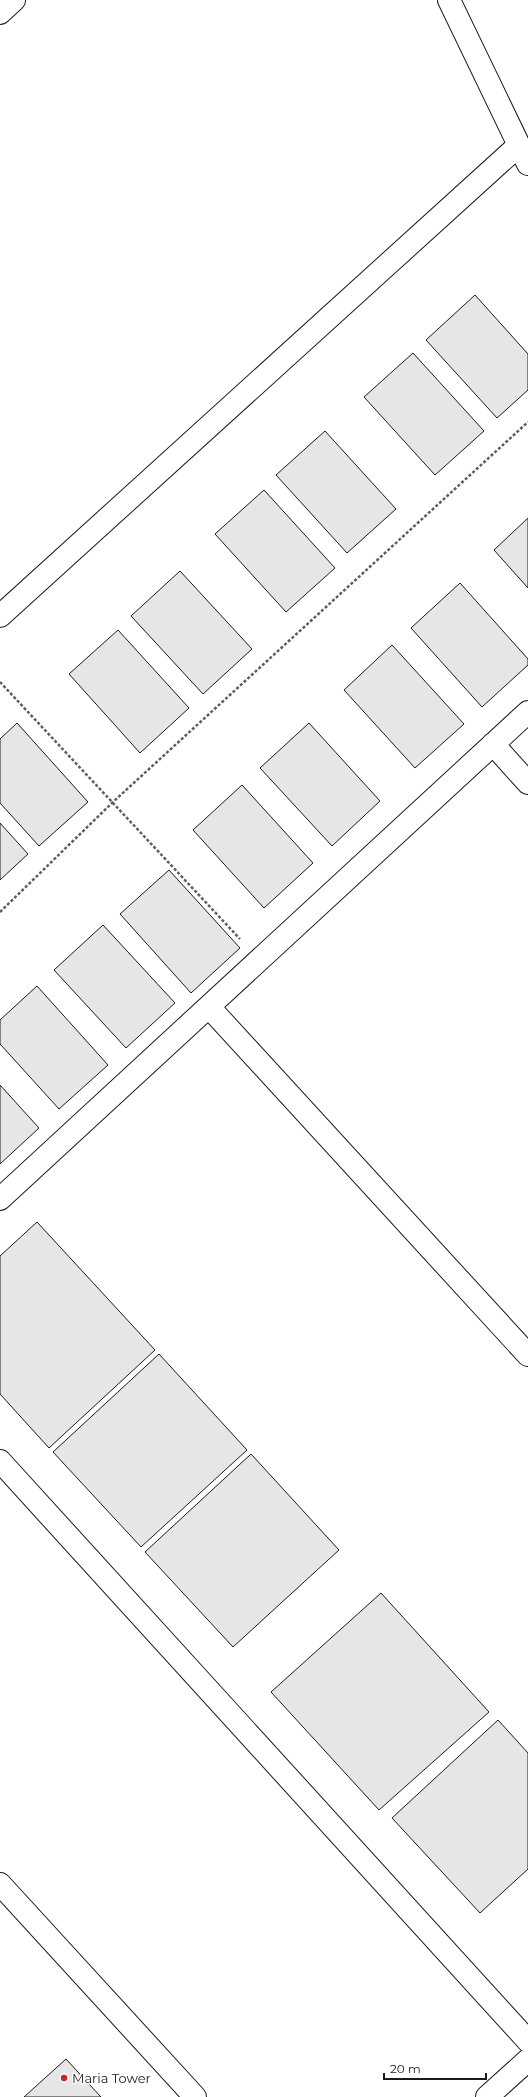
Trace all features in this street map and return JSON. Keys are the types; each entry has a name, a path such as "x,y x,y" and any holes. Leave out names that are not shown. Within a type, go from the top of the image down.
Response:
{"street":[{"path":"0,13 14,0"},
{"path":"0,616 523,155 449,0"},
{"path":"0,1199 528,712"},
{"path":"493,744 528,783"},
{"path":"209,1007 528,1355"},
{"path":"0,1461 528,2041"},
{"path":"0,1884 195,2097"},
{"path":"487,2097 528,2060"}],"path":[{"path":"0,912 113,802 528,422"},
{"path":"0,682 260,959"}],"building":[{"path":"475,295 528,354 528,390 497,418 426,340"},
{"path":"413,353 484,431 435,475 364,397"},
{"path":"325,431 396,509 347,553 276,475"},
{"path":"264,490 335,568 286,612 215,534"},
{"path":"528,518 528,588 494,550"},
{"path":"180,571 252,649 203,694 131,616"},
{"path":"460,583 528,659 528,665 482,707 411,628"},
{"path":"118,630 189,708 140,753 69,674"},
{"path":"392,645 464,724 415,768 344,690"},
{"path":"17,723 88,802 39,846 0,803 0,739"},
{"path":"309,723 380,801 332,846 260,768"},
{"path":"242,785 313,863 264,908 193,830"},
{"path":"0,823 28,854 0,880"},
{"path":"169,870 240,948 191,993 120,914"},
{"path":"103,925 175,1003 126,1048 54,970"},
{"path":"37,986 108,1065 59,1109 0,1044 0,1020"},
{"path":"0,1085 39,1128 0,1164"},
{"path":"37,1222 155,1350 49,1448 0,1394 0,1256"},
{"path":"159,1354 247,1450 141,1547 53,1452"},
{"path":"251,1454 339,1550 233,1647 145,1552"},
{"path":"381,1593 489,1712 379,1810 271,1692"},
{"path":"498,1720 528,1753 528,1869 480,1913 392,1818"},
{"name":"Maria Tower","path":"66,2059 101,2097 24,2097"}],"place":[{"name":"Maria Tower","path":"64,2078"}]}
